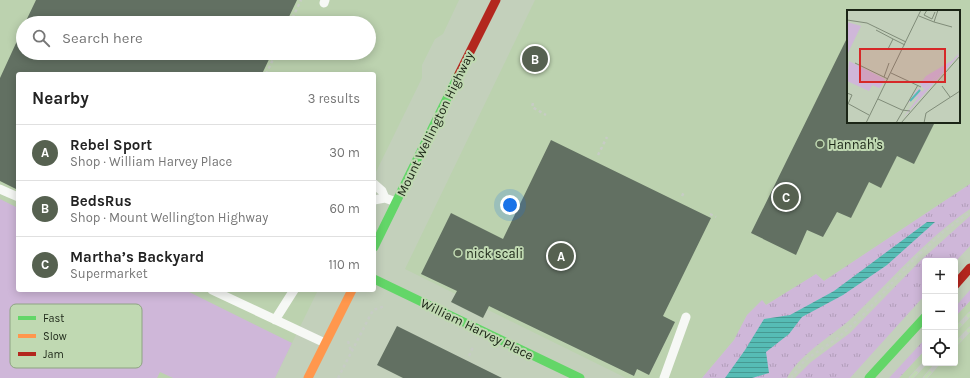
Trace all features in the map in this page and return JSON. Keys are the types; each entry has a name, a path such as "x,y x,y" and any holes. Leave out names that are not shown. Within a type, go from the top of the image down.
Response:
{"main road":[{"name":"Mount Wellington Highway","path":"376,243 496,0"},
{"path":"958,282 970,268"},
{"name":"William Harvey Place","path":"376,280 580,378"},
{"path":"308,378 351,292"},
{"path":"869,378 922,321"}],"lane":[{"path":"376,186 382,191 385,198"},
{"path":"0,189 16,196"},
{"path":"376,200 385,198 396,202"},
{"path":"216,292 325,343"},
{"path":"275,320 293,292"},
{"path":"664,378 686,317"}],"path":[{"path":"293,16 301,0"},
{"path":"267,72 273,60"},
{"path":"533,103 532,107 534,109 546,115"},
{"path":"598,155 607,137"},
{"path":"682,196 684,192"},
{"path":"791,378 805,360 838,338 859,318 910,263 943,232 970,212"},
{"path":"710,214 716,217"},
{"path":"338,378 373,310 391,305"},
{"path":"349,345 351,352"}],"shaded area":[{"path":"0,0 459,0 443,34 435,39 422,65 422,78 376,172 376,72 16,72 16,292 317,292 275,378 0,378"},
{"path":"535,0 970,0 970,184 824,281 816,274 766,305 763,301 747,315 734,340 702,378 626,378 405,269"},
{"path":"970,301 970,378 899,378 922,353 922,366 958,366 958,314"}],"green space":[{"path":"970,184 970,209 954,220 925,245 848,322 810,351 793,368 787,378 702,378 734,340 747,315 762,300 766,305 816,274 824,281"},
{"path":"0,199 16,207 16,292 189,292 292,343 275,378 173,378 160,372 157,378 0,378"},
{"path":"970,216 970,246 958,259 923,258"},
{"path":"922,259 922,298 850,378 795,378 811,362 850,333"},
{"path":"970,290 970,301 958,314 958,304"},
{"path":"922,342 922,353 899,378 889,378"}],"water":[{"path":"927,222 935,222 887,265 843,295 802,317 789,334 766,352 769,373 752,378 725,378 745,350 764,319 790,315 834,291"}],"building":[{"path":"36,0 297,0 289,16 28,16"},
{"path":"847,38 847,123 934,123 914,164 897,156 881,188 869,182 851,218 837,212 823,237 807,230 796,255 751,233"},
{"path":"16,43 16,60 269,60 263,72 16,72 16,189 0,181 0,78"},
{"path":"551,140 711,218 663,316 675,322 649,375 637,369 634,376 489,306 483,318 451,302 457,291 421,274 451,213 503,239"},
{"path":"397,326 502,378 403,378 377,365"}],"railway":[{"path":"958,327 970,314"},
{"path":"958,342 970,329"},
{"path":"911,378 922,366"},
{"path":"925,378 935,366"}],"traffic: fast":[{"path":"376,243 459,74"},
{"path":"376,280 580,378"},
{"path":"869,378 922,320"}],"traffic: slow":[{"path":"308,378 351,292"}],"traffic: jam":[{"path":"459,74 496,0"},
{"path":"958,282 970,268"}],"place":[{"name":"BedsRus","path":"535,59"},
{"name":"Hannah's","path":"820,144"},
{"name":"Martha’s Backyard","path":"786,197"},
{"name":"nick scali","path":"458,253"},
{"name":"Rebel Sport","path":"561,256"}]}
